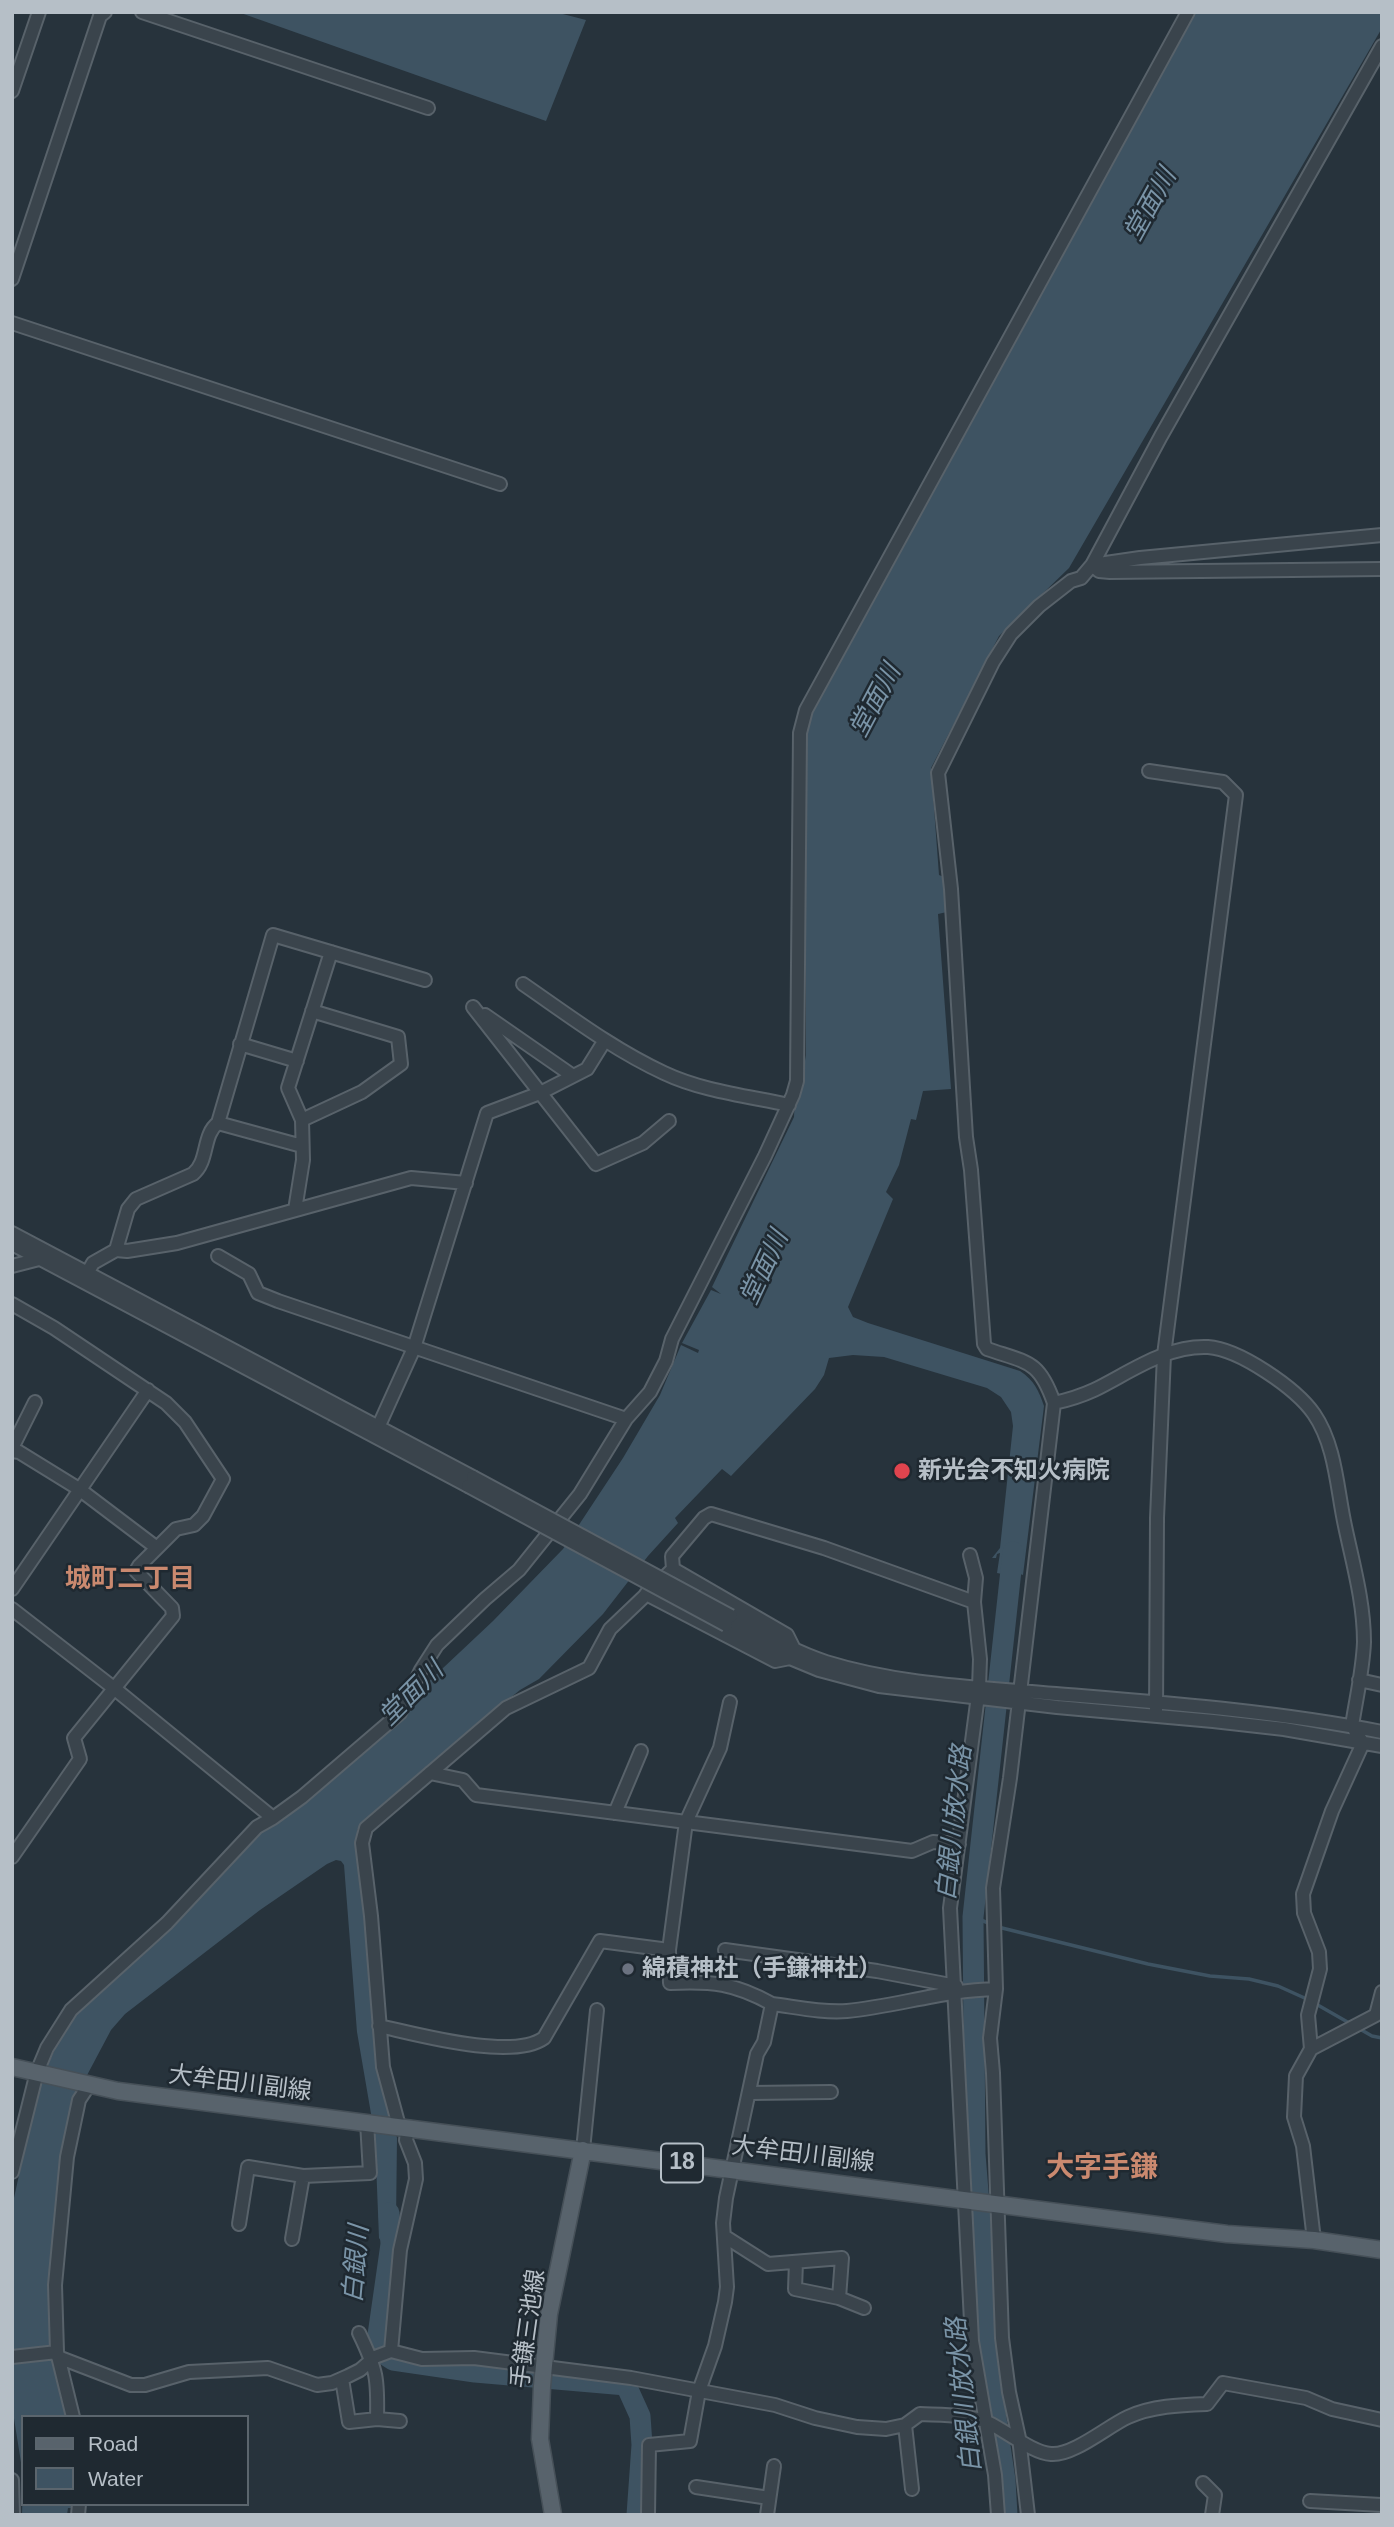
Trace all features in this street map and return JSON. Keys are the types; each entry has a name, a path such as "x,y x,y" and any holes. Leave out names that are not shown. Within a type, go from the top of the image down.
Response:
{"main road":[{"name":"大牟田川副線","path":"12,2067 145,2095 403,2126 1227,2234 1382,2250"},
{"name":"手鎌三池線","path":"553,2515 540,2440 542,2386 550,2314 583,2150"}],"street":[{"path":"12,91 39,12"},
{"path":"12,279 100,16 105,12"},
{"path":"142,12 428,108"},
{"path":"12,2172 47,2048 71,2010 167,1923 257,1827 302,1797 400,1713 437,1645 519,1570 580,1494 626,1419 653,1387 666,1361 672,1339 705,1278 789,1105 798,1076 800,733 806,710 1188,12"},
{"path":"1028,2515 1019,2438 1009,2392 1002,2338 990,2038 993,1888 1010,1778 1054,1403 1046,1379 1040,1371 987,1349 984,1345 971,1170 966,1137 951,889 938,773 993,662 1011,634 1038,606 1071,581 1081,578 1092,565 1155,447 1382,46"},
{"path":"12,323 500,484"},
{"path":"1092,565 1382,535"},
{"path":"1092,565 1099,571 1110,572 1382,569"},
{"path":"1149,771 1223,782 1232,788 1236,795 1164,1354 1157,1529 1155,1709"},
{"path":"116,1250 128,1209 136,1199 199,1169 211,1130 218,1123 273,935 425,980"},
{"path":"295,1210 303,1160 302,1120 288,1088 331,952"},
{"path":"523,984 605,1040 676,1078 699,1086 789,1105"},
{"path":"573,1076 473,1007 596,1164 643,1143 669,1121"},
{"path":"302,1120 362,1092 401,1063 398,1037 312,1011"},
{"path":"376,1431 414,1348 486,1113 540,1093 587,1069 605,1040"},
{"path":"240,1044 297,1061"},
{"path":"218,1123 302,1146"},
{"path":"85,1277 93,1263 116,1250 127,1251 177,1243 411,1178 466,1183"},
{"path":"12,1233 85,1277 471,1481 819,1670 879,1686 1352,1726 1382,1732"},
{"path":"12,1244 45,1255"},
{"path":"12,1266 45,1255"},
{"path":"218,1255 250,1274 257,1293 626,1419"},
{"path":"12,1304 54,1328 166,1404 185,1422 223,1479 203,1516 194,1525 176,1529 136,1571 172,1608 173,1616 74,1738 80,1759 12,1857"},
{"path":"1054,1403 1094,1390 1164,1354 1208,1347 1228,1352 1251,1363 1281,1384 1313,1414 1334,1467 1359,1587 1364,1642 1352,1726 1363,1743"},
{"path":"12,1589 148,1391"},
{"path":"34,1402 12,1449 79,1489 157,1548"},
{"path":"673,1569 672,1556 704,1518 711,1514 824,1548 974,1602"},
{"path":"970,1555 976,1578 974,1602 980,1659 950,1908 957,1989 972,2341 995,2475 998,2515"},
{"path":"673,1569 787,1635 792,1654"},
{"path":"391,2351 400,2250 416,2179 415,2163 383,2067 371,1916 362,1843 366,1828 506,1708 589,1668 610,1629 673,1569"},
{"path":"646,1594 775,1661 792,1654"},
{"path":"12,1609 273,1818"},
{"path":"1359,1680 1382,1685"},
{"path":"730,1702 720,1748 686,1822 669,1950 670,1983 712,1981 750,1992 772,2004 845,2011 957,1989 992,1989"},
{"path":"1155,1709 1382,1746"},
{"path":"1311,2049 1308,2015 1320,1969 1319,1952 1304,1913 1303,1894 1332,1811 1363,1743"},
{"path":"615,1813 641,1751"},
{"path":"430,1773 463,1780 476,1795 912,1851 933,1842 959,1844"},
{"path":"379,2026 479,2046 536,2044 544,2038 600,1941 669,1950"},
{"path":"724,1950 877,1971 957,1989"},
{"path":"1314,2241 1303,2146 1294,2117 1296,2076 1311,2049 1376,2015 1382,1992"},
{"path":"648,2515 649,2445 690,2441 699,2391 715,2346 727,2287 724,2236 726,2198 757,2054 764,2042 772,2004"},
{"path":"583,2150 597,2011"},
{"path":"73,2415 58,2354 55,2285 67,2157 79,2099 85,2084"},
{"path":"750,2092 831,2092"},
{"path":"239,2224 248,2167 303,2176 370,2173 367,2122"},
{"path":"292,2239 303,2176"},
{"path":"724,2236 768,2264 842,2258 839,2298"},
{"path":"796,2262 795,2289 839,2298 864,2308"},
{"path":"359,2333 372,2359 378,2381 377,2419"},
{"path":"12,2357 58,2354 131,2385 145,2385 189,2372 268,2368 317,2385 342,2379 360,2370 372,2359 391,2351 439,2361 474,2358 631,2378 775,2405 815,2418 858,2427 886,2429 905,2425 920,2414 986,2421 1034,2448 1051,2454 1066,2451 1130,2416 1169,2406 1207,2404 1223,2383 1306,2398 1332,2409 1382,2420"},
{"path":"342,2379 349,2422 377,2419 400,2421"},
{"path":"905,2425 912,2489"},
{"path":"767,2515 774,2466"},
{"path":"12,2480 13,2515"},
{"path":"1203,2483 1215,2495 1212,2515"},
{"path":"696,2487 769,2498"},
{"path":"1310,2501 1382,2502 1381,2515"}],"water":[{"path":"238,12 555,12 586,20 546,121"},
{"name":"堂面川","path":"1194,12 1382,12 1382,28 1069,568 999,636 931,768 939,875 944,877 947,912 938,914 951,1089 923,1091 916,1120 911,1119 899,1165 886,1192 893,1199 848,1307 853,1317 868,1323 1020,1371 1035,1386 1044,1406 1023,1575 1017,1573 1015,1581 1001,1578 1002,1574 997,1573 1000,1553 996,1558 992,1558 1000,1548 1013,1426 1011,1412 1001,1397 987,1388 884,1357 853,1355 829,1358 824,1375 815,1389 731,1476 722,1469 675,1518 678,1523 648,1556 603,1614 539,1679 494,1711 444,1758 357,1830 389,2110 397,2138 396,2241 381,2241 379,2238 375,2137 357,2032 344,1865 341,1861 327,1864 260,1910 125,2014 111,2030 76,2096 65,2134 57,2208 52,2312 67,2415 21,2415 21,2462 12,2406 12,2207 27,2130 41,2084 68,2026 77,2013 257,1834 406,1715 419,1700 426,1684 493,1621 563,1549 623,1458 660,1395 681,1345 698,1353 699,1350 682,1343 711,1290 721,1294 712,1287 794,1117 806,1055 808,718"},
{"path":"22,2506 76,2506 68,2508 67,2515 22,2515"}],"waterway":[{"name":"白銀川放水路","path":"1007,2515 1005,2480 984,2337 982,2242 975,2154 973,1917 1013,1552"},
{"path":"973,1917 991,1924"},
{"path":"998,1927 1148,1964 1210,1976 1249,1979 1278,1986 1309,2000"},
{"path":"1316,2004 1351,2024"},
{"path":"1358,2028 1382,2038"},
{"name":"白銀川","path":"389,2213 391,2244 376,2349 393,2360 475,2372 626,2385 640,2416 642,2445 637,2515"}],"place":[{"name":"新光会不知火病院","path":"902,1471"},
{"name":"綿積神社（手鎌神社）","path":"628,1969"}],"district":[{"name":"城町二丁目","path":"130,1580"},
{"name":"大字手鎌","path":"1102,2168"}]}
